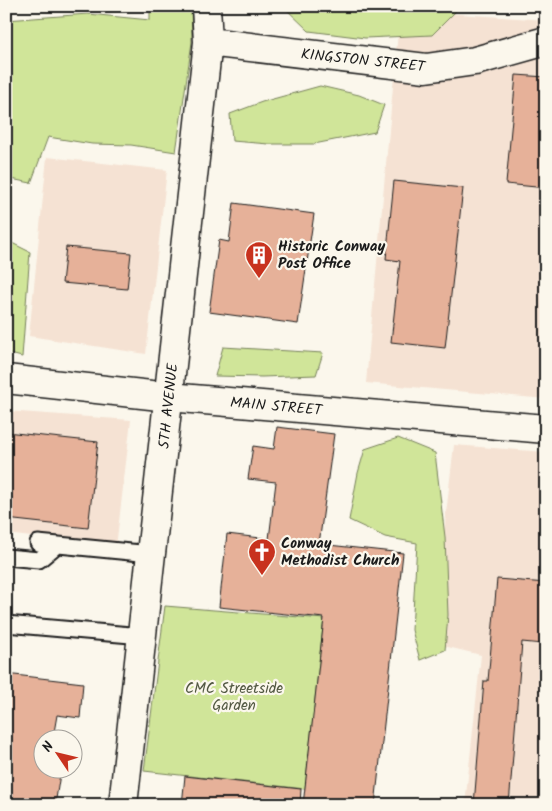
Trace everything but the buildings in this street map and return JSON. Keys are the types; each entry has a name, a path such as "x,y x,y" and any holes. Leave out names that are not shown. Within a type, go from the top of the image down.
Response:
{"street":[{"name":"5TH AVENUE","path":"123,805 208,42 206,6"},
{"name":"KINGSTON STREET","path":"208,42 426,68 475,61 546,41"},
{"name":"MAIN STREET","path":"6,379 169,397 546,429"}],"lane":[{"path":"38,543 151,554"},
{"path":"6,557 38,560 57,545"},
{"path":"6,624 142,636"}],"shaded area":[{"path":"400,10 546,20 546,399 366,383"},
{"path":"47,157 167,170 146,354 29,336"},
{"path":"6,411 131,420 116,547 6,534"},
{"path":"454,445 546,452 546,805 465,805 481,655 431,643"}],"green space":[{"path":"150,6 191,6 192,42 176,152 131,145 92,144 48,137 31,183 6,178 6,20 88,14 150,20"},
{"path":"283,6 461,6 432,35 365,38 309,31"},
{"path":"320,86 359,95 384,105 375,132 314,144 269,144 232,141 230,114 262,102"},
{"path":"6,240 30,252 22,357 6,353"},
{"path":"223,347 323,353 316,375 215,376"},
{"path":"398,438 435,453 445,537 448,615 445,650 420,660 412,630 417,543 385,537 349,520 358,473 365,449"},
{"name":"CMC Streetside Garden","path":"165,606 324,619 305,789 144,771"}],"place":[{"name":"Historic Conway Post Office","path":"259,279"},
{"name":"Conway Methodist Church","path":"262,576"}]}
